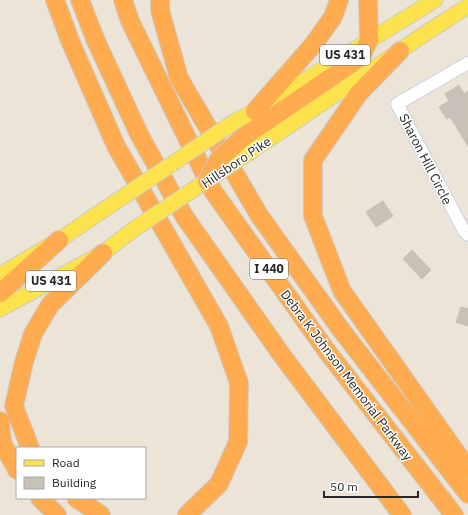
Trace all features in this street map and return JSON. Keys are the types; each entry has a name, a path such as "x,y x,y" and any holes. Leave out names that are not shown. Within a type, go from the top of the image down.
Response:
{"highway":[{"path":"55,0 71,43 116,146 219,326 239,383 238,442 219,484 187,515"},
{"name":"I 440","path":"80,0 96,41 139,134 184,216 281,354 402,515"},
{"name":"Debra K Johnson Memorial Parkway","path":"123,0 130,21 213,191 326,350 454,515"},
{"path":"160,0 160,10 179,78 259,215 342,331 468,494"},
{"path":"255,111 313,45 333,17 339,0"},
{"path":"207,181 219,159 246,145 361,56 369,40 368,0"},
{"path":"400,51 359,93 314,160 313,216 342,290 468,469"},
{"path":"0,293 59,240"},
{"path":"30,447 14,406 24,362 33,334 50,305 103,253"},
{"path":"0,421 1,440 16,468"},
{"path":"41,499 57,515"},
{"path":"77,499 101,515"}],"main road":[{"name":"US 431","path":"0,275 59,240 234,122 255,111 435,0"},
{"name":"Hillsboro Pike","path":"246,145 400,51 468,6"},
{"name":"Hillsboro Pike","path":"0,309 103,253 134,229 207,181"}],"street":[{"name":"Sharon Hill Circle","path":"468,63 397,104 464,231 468,235"}],"building":[{"path":"459,85 464,94 468,91 468,146 450,117 447,119 439,107 449,101 445,94"},
{"path":"383,201 393,216 376,227 366,212"},
{"path":"412,250 431,270 422,279 403,259"},
{"path":"461,307 468,309 468,326 456,322"}]}
